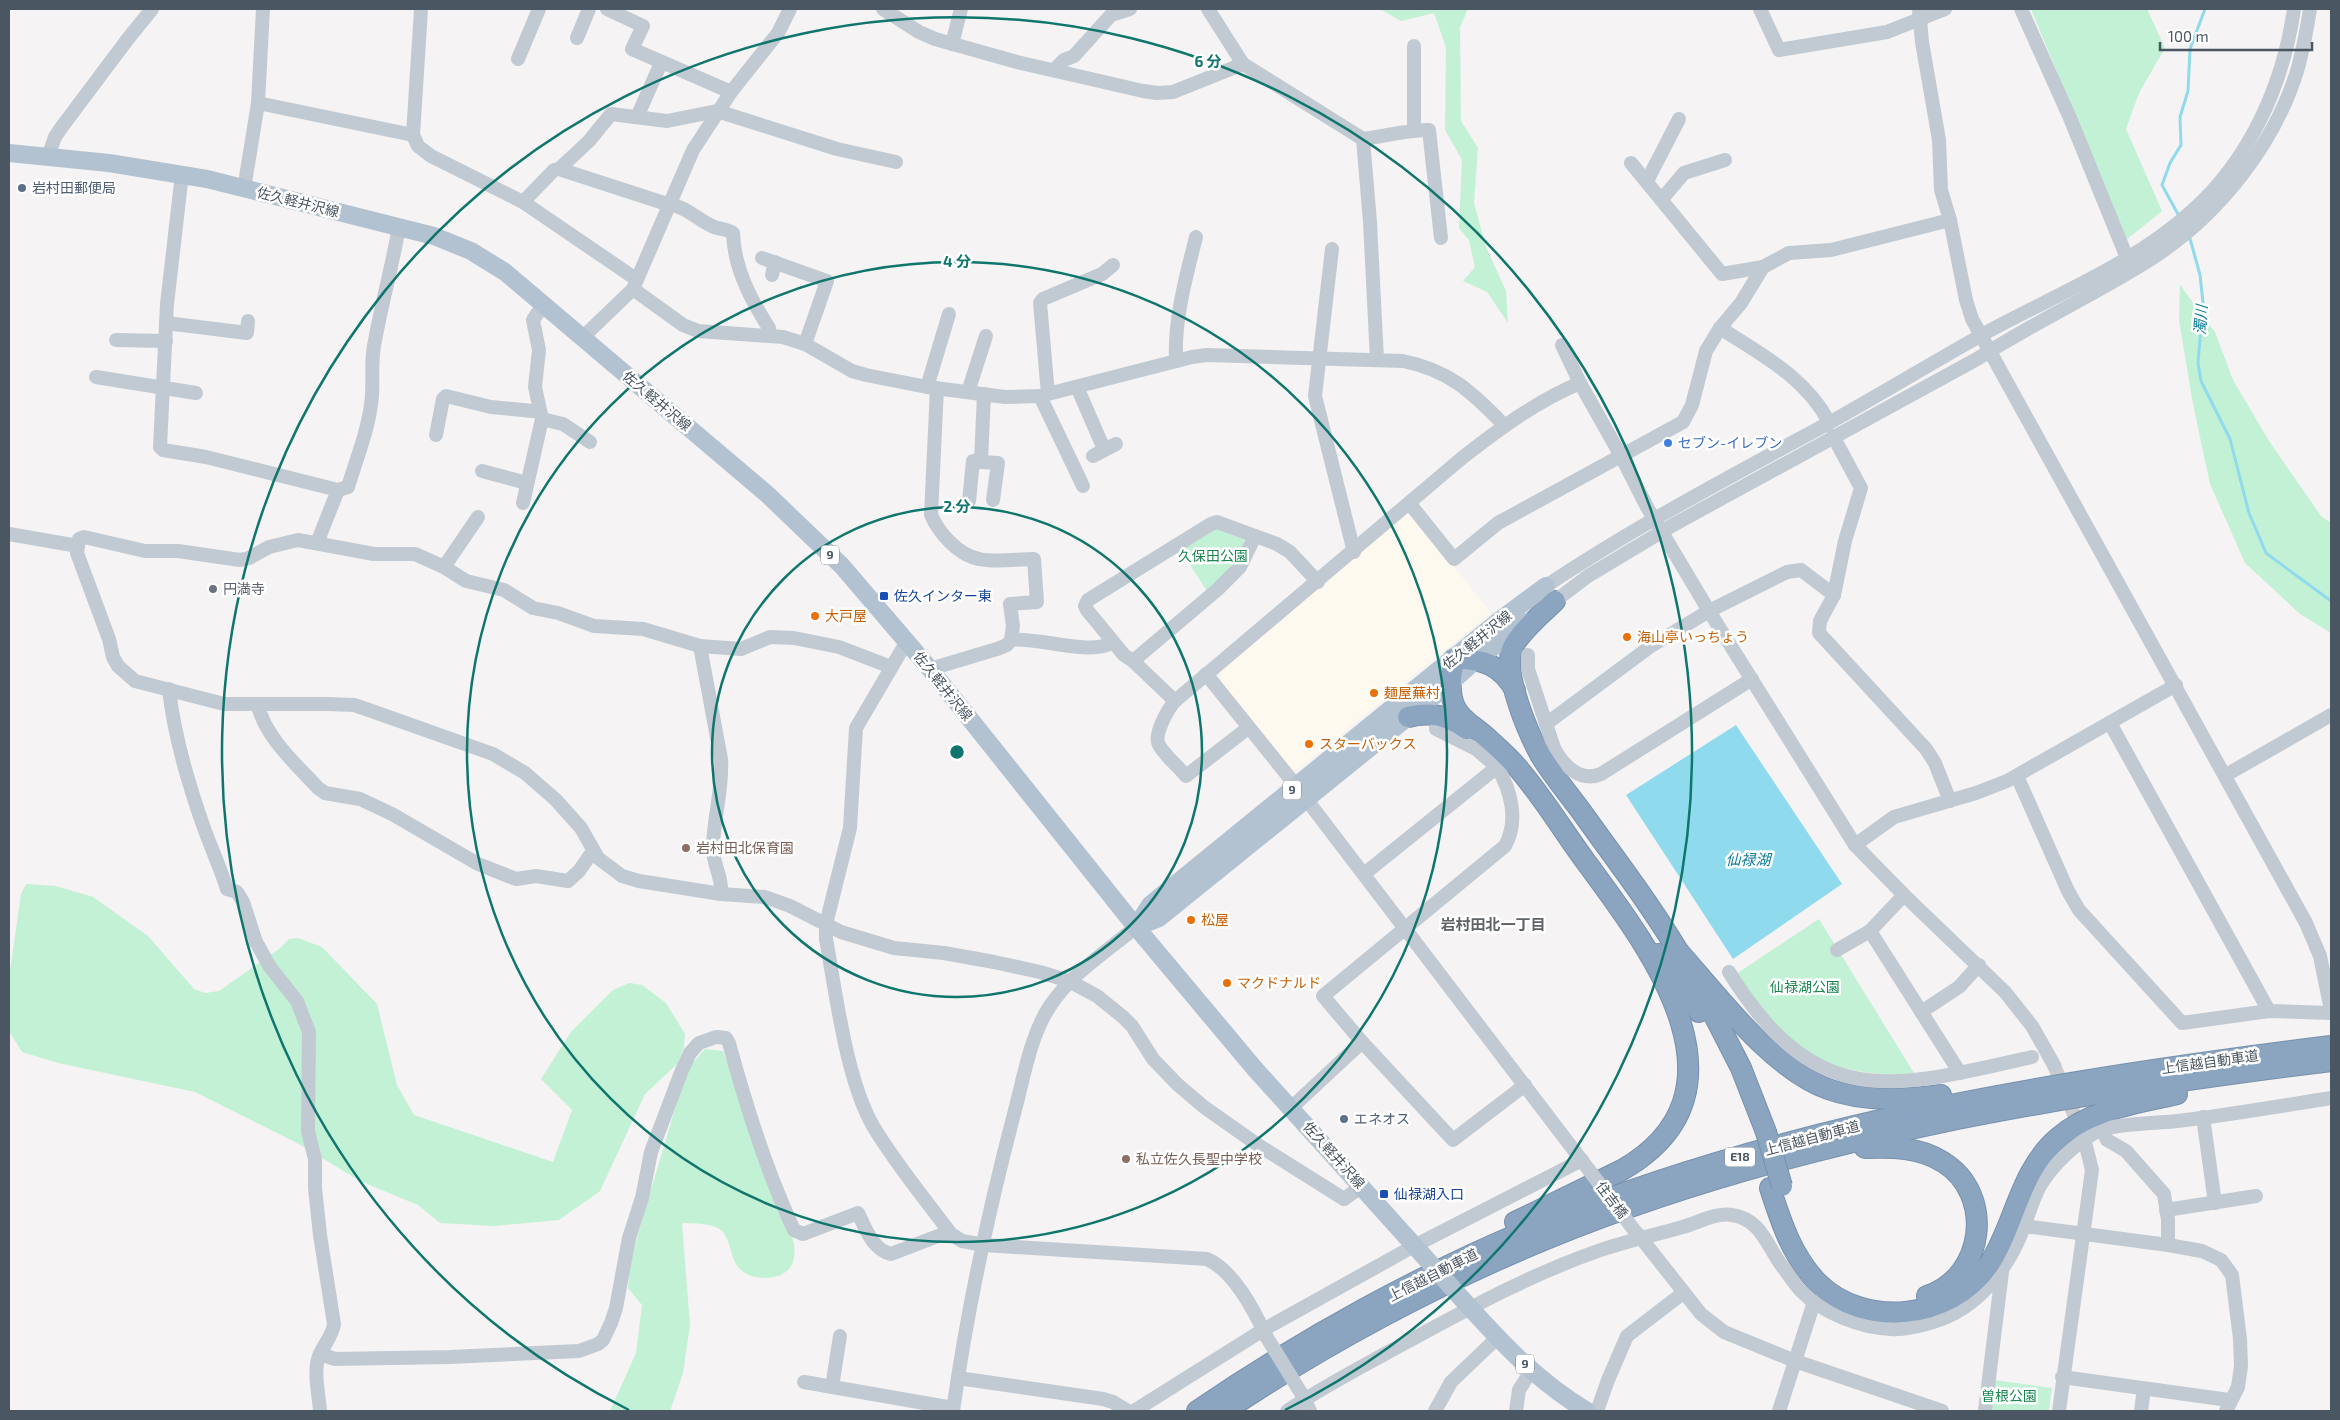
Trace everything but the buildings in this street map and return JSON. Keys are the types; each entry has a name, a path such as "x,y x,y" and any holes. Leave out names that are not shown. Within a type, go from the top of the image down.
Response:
{"highway":[{"path":"1550,594 1513,647 1510,668 1515,690 1528,728 1542,757 1678,951 1731,1046 1750,1088 1760,1134 1792,1246 1809,1272 1824,1287 1842,1300 1871,1310 1915,1311 1947,1301 1968,1286 1987,1268 2006,1232 2032,1170 2057,1138 2071,1128 2102,1112 2225,1083 2331,1062"},
{"path":"1499,758 1459,713 1453,701 1450,683 1454,659 1477,659 1503,672 1515,690"},
{"path":"1379,1303 1469,1247 1636,1162 1662,1140 1672,1127 1685,1098 1689,1065 1684,1033 1652,959 1623,913 1521,772 1499,758 1442,715 1427,713 1408,717"},
{"path":"1623,913 1666,962 1693,1001 1730,1071 1760,1134"},
{"path":"1678,951 1761,1042 1788,1066 1821,1086 1858,1096 1894,1099 1923,1098 2191,1062 2267,1054"},
{"name":"上信越自動車道","path":"1197,1411 1297,1348 1465,1257 1542,1224 1620,1194 1784,1144 1854,1126 2004,1095 2267,1054 2331,1046"},
{"name":"上信越自動車道","path":"1225,1411 1307,1360 1472,1272 1547,1239 1629,1208 1788,1160 1932,1124 2076,1098 2331,1062"},
{"path":"1629,1208 1834,1153 1880,1148 1910,1150 1934,1157 1945,1163 1963,1179 1969,1189 1977,1213 1978,1226 1972,1253 1962,1270 1950,1283 1930,1294 1910,1299 1889,1300 1858,1294 1843,1286 1818,1264 1797,1230 1776,1187"}],"main road":[{"name":"佐久軽井沢線","path":"9,153 109,163 182,174 434,236 471,251 505,272 800,524 842,566 930,669 1136,928 1255,1069 1497,1338 1531,1371 1563,1396 1587,1411"},
{"name":"佐久軽井沢線","path":"1302,793 1500,620 1550,594"},
{"name":"佐久軽井沢線","path":"1136,928 1150,904 1408,717 1450,683 1550,594"}],"street":[{"path":"48,157 58,133 126,40 152,9"},
{"path":"244,189 258,103 263,9"},
{"path":"420,9 413,135 418,146 431,156 523,202 634,284 690,329 706,333 783,337 805,344 852,371 932,388 1019,398 1044,395 1077,387 1192,356 1225,354 1377,360 1418,364 1445,374 1474,395 1504,425"},
{"path":"518,58 538,9"},
{"path":"577,38 589,9"},
{"path":"607,9 643,26 632,49 731,92"},
{"path":"582,338 634,284 694,150 731,92 778,34 790,9"},
{"path":"884,9 918,32 952,44 1143,91 1166,93 1243,64"},
{"path":"952,44 961,9"},
{"path":"1055,69 1064,60 1074,56 1111,15 1130,9"},
{"path":"1208,9 1243,64 1363,139 1400,134 1414,130 1430,130 1440,238"},
{"path":"1760,9 1779,50 1835,42 1870,33 1887,32 1920,14 1945,9"},
{"path":"2021,9 2070,118 2127,258"},
{"path":"2196,216 2239,157 2259,124 2282,67 2291,33 2294,9"},
{"path":"1550,594 1653,518 1990,350 2132,270 2166,240 2233,187 2271,128 2297,69 2310,9"},
{"path":"1920,14 1922,42 1939,140 1941,190 1950,220 1966,300 1972,318 2226,775 2310,932 2327,982 2331,1012 2269,1011 2182,1023 2079,910 2068,891 2018,776"},
{"path":"1414,46 1414,130"},
{"path":"637,117 661,63"},
{"path":"258,103 413,135"},
{"path":"523,202 554,170 559,169 589,141 611,114 667,121 718,111 837,149 896,162"},
{"path":"1646,181 1679,127"},
{"path":"1363,139 1370,222 1377,360"},
{"path":"1662,199 1684,173 1725,160"},
{"path":"1631,163 1722,274 1763,267 1789,253 1831,250 1950,220"},
{"path":"559,169 678,206 709,224 733,233 734,255 742,278 769,328 770,336"},
{"path":"182,174 169,276 162,388 161,449 206,456 338,490 348,487 368,419 372,394 371,381 374,348 391,276 399,227"},
{"path":"1176,361 1180,314 1196,237"},
{"path":"1550,594 1588,576 1662,532 1982,336 2127,258 2166,240"},
{"path":"1332,249 1315,396 1354,552"},
{"path":"770,265 828,282 805,344"},
{"path":"1083,486 1044,395 1040,303 1043,299 1102,274 1113,266"},
{"path":"1410,504 1454,559 1498,523 1683,422 1692,406 1706,351 1720,328 1742,303 1763,267"},
{"path":"523,502 541,414 535,388 539,350 533,320 543,305"},
{"path":"930,669 1007,645 1011,640 1013,626 1010,604 1037,602 1034,559 981,560 973,558 944,536 935,525 931,515 932,388 949,314"},
{"path":"166,323 247,332"},
{"path":"1720,328 1797,379 1813,396 1861,488 1845,540 1834,595 1820,621 1819,633 1926,749 1935,763 1950,801"},
{"path":"968,392 986,336"},
{"path":"116,340 166,341"},
{"path":"1562,345 1580,383 1622,456 1653,518 1855,845 1904,895 1979,964 2018,1007 2036,1033 2054,1065"},
{"path":"96,377 196,393"},
{"path":"1248,728 1186,776 1158,745 1158,738 1167,710 1206,674 1504,425 1562,391 1580,383"},
{"path":"1077,387 1104,450"},
{"path":"981,462 984,394"},
{"path":"436,435 443,399 446,396 490,407 533,411 564,424 590,442"},
{"path":"969,501 973,461 998,463 993,500"},
{"path":"482,471 527,483"},
{"path":"317,543 338,490"},
{"path":"1175,701 1133,660 1124,656 1087,610 1085,606 1088,600 1217,522 1290,552 1318,582"},
{"path":"444,566 477,526"},
{"path":"9,534 78,546"},
{"path":"1133,660 1217,590 1240,567 1255,536"},
{"path":"891,667 839,647 794,638 770,637 741,649 700,646 643,629 594,626 558,613 533,608 504,590 466,581 444,566 416,554 374,554 298,540 288,541 240,560 178,550 144,551 84,537 79,540 78,546 77,553 118,666 135,681 224,704 258,706 354,705 493,754 525,773 556,800 581,828 593,851 609,868 631,879 721,894 765,897 790,906 841,932 894,948 944,953 994,962 1040,972 1069,981 1109,1005 1132,1026 1153,1059 1177,1084 1204,1107 1258,1145 1344,1200 1362,1186"},
{"path":"1546,724 1633,658 1709,611 1792,570 1806,572 1834,595"},
{"path":"1011,640 1029,639 1068,646 1103,647 1112,642"},
{"path":"906,641 856,728 850,828 826,924 826,939 833,979 857,1090 873,1126 951,1234 962,1240 984,1245 1207,1259 1221,1267 1234,1281 1305,1401"},
{"path":"700,646 721,760 722,775 713,849 722,884 721,894"},
{"path":"1528,655 1528,669 1560,759 1577,774 1595,776 1752,679"},
{"name":"住吉橋","path":"1206,674 1302,793 1637,1234 1701,1314 1724,1332 1795,1361 1942,1411"},
{"path":"1855,845 1894,816 1985,790 2018,776 2176,685"},
{"path":"169,689 171,709 182,759 203,827 227,890 237,892 243,902 256,942 270,967 297,1001 308,1032 308,1131 315,1159 317,1207 334,1324 332,1334 317,1363 320,1411"},
{"path":"258,706 263,722 281,748 318,788 325,793 360,800 392,814 478,864 516,879 536,876 568,881 579,871 593,851"},
{"path":"2226,775 2331,715"},
{"path":"2110,723 2269,1011"},
{"path":"1436,729 1476,749 1491,760 1499,758"},
{"path":"1364,874 1499,758"},
{"path":"1499,758 1513,814 1513,826 1505,846 1324,996 1362,1042 1453,1140 1525,1085"},
{"path":"1838,950 1870,932 1904,895"},
{"path":"804,1382 953,1410 1003,1155 1036,1034 1048,1008 1069,981 1136,928"},
{"path":"1870,932 1960,1073"},
{"path":"1921,1012 1954,991 1979,964"},
{"path":"1729,972 1755,1010 1770,1028 1793,1049 1820,1067 1853,1078 1885,1082 1922,1080 2032,1057"},
{"path":"320,1354 335,1359 450,1357 579,1351 598,1344 603,1340 616,1308 629,1238 642,1198 651,1152 664,1117 690,1053 699,1043 716,1036 726,1038 729,1042 740,1085 771,1176 794,1230 803,1234 858,1213 874,1244 879,1249 892,1254 938,1236 951,1234"},
{"path":"1291,1108 1362,1042"},
{"path":"1287,1411 1467,1304 1637,1234 1689,1226 1719,1215 1733,1215 1748,1220 1761,1230 1780,1263 1801,1291 1814,1302 1846,1319 1868,1326 1893,1329 1913,1327 1950,1316 1978,1297 2002,1272 2024,1226 2030,1206 2053,1168 2083,1141 2102,1129 2203,1117 2331,1098"},
{"path":"2203,1117 2215,1202"},
{"path":"2102,1129 2107,1140 2126,1151 2136,1164 2159,1186 2164,1194 2168,1245"},
{"path":"2059,1411 2062,1377 2092,1170 2086,1146"},
{"path":"1134,1411 1265,1333 1417,1249 1586,1165"},
{"path":"2166,1210 2256,1196"},
{"path":"2024,1226 2168,1245 2208,1254 2221,1260 2232,1275 2240,1339 2241,1366 2238,1387 2228,1406 2144,1389 2062,1377"},
{"path":"1985,1411 2002,1272"},
{"path":"1598,1411 1608,1380 1627,1336 1683,1293"},
{"path":"1779,1411 1814,1302"},
{"path":"832,1387 840,1336"},
{"path":"1435,1411 1451,1382 1497,1338"},
{"path":"1516,1411 1519,1390 1531,1371"},
{"path":"958,1378 1103,1399 1114,1402 1128,1411"},
{"path":"2141,1411 2144,1389"}],"shaded area":[{"path":"1405,514 1412,514 1491,613 1298,769 1290,769 1219,684 1221,671"}],"green space":[{"path":"1380,9 1468,9 1460,27 1461,121 1478,148 1474,203 1486,247 1506,291 1508,323 1487,292 1463,281 1475,267 1469,240 1459,228 1462,160 1445,130 1446,47 1434,13 1401,21"},
{"path":"2031,9 2147,9 2165,48 2139,93 2126,129 2162,211 2126,240"},
{"path":"2180,285 2215,332 2233,380 2269,441 2321,516 2331,523 2331,633 2300,614 2245,563 2210,484 2193,404 2179,320"},
{"name":"久保田公園","path":"1212,527 1244,536 1244,545 1242,553 1233,567 1207,591 1179,548"},
{"path":"26,884 56,886 93,897 148,936 194,989 205,993 219,991 279,949 289,939 298,938 322,947 377,1004 397,1085 414,1115 553,1162 572,1110 541,1079 571,1032 613,990 629,983 642,985 666,1003 685,1034 684,1047 677,1064 645,1094 600,1191 559,1220 494,1226 440,1223 418,1205 360,1181 297,1143 195,1092 58,1063 22,1052 9,1031 9,978 21,894"},
{"name":"仙禄湖公園","path":"1819,919 1914,1073 1877,1074 1841,1067 1823,1061 1792,1041 1778,1028 1736,974"},
{"path":"705,1049 723,1051 792,1236 794,1257 792,1265 787,1271 772,1277 763,1278 747,1274 737,1266 723,1232 703,1224 682,1223 690,1325 683,1373 670,1411 610,1411 636,1353 642,1305 628,1288 631,1258 686,1071"},
{"name":"曽根公園","path":"1994,1380 2052,1388 2049,1411 1990,1411"}],"water":[{"name":"仙禄湖","path":"1736,725 1842,884 1733,959 1626,795"}],"waterway":[{"name":"濁川","path":"2179,216 2162,185 2170,163 2181,145 2180,117 2188,91 2190,49 2205,9"},
{"name":"濁川","path":"2189,235 2200,275 2203,303 2198,363 2201,381 2230,439 2249,513 2266,553 2331,601"}],"tunnel":[{"path":"2054,1065 2081,1132"}],"place":[{"name":"岩村田郵便局","path":"22,188"},
{"name":"セブン-イレブン","path":"1668,443"},
{"name":"円満寺","path":"213,589"},
{"name":"佐久インター東","path":"884,596"},
{"name":"大戸屋","path":"815,616"},
{"name":"海山亭いっちょう","path":"1627,637"},
{"name":"麺屋蕪村","path":"1374,693"},
{"name":"スターバックス","path":"1309,744"},
{"name":"岩村田北保育園","path":"686,848"},
{"name":"松屋","path":"1191,920"},
{"name":"マクドナルド","path":"1227,983"},
{"name":"エネオス","path":"1344,1119"},
{"name":"私立佐久長聖中学校","path":"1126,1159"},
{"name":"仙禄湖入口","path":"1384,1194"}],"district":[{"name":"岩村田北一丁目","path":"1493,925"}]}
